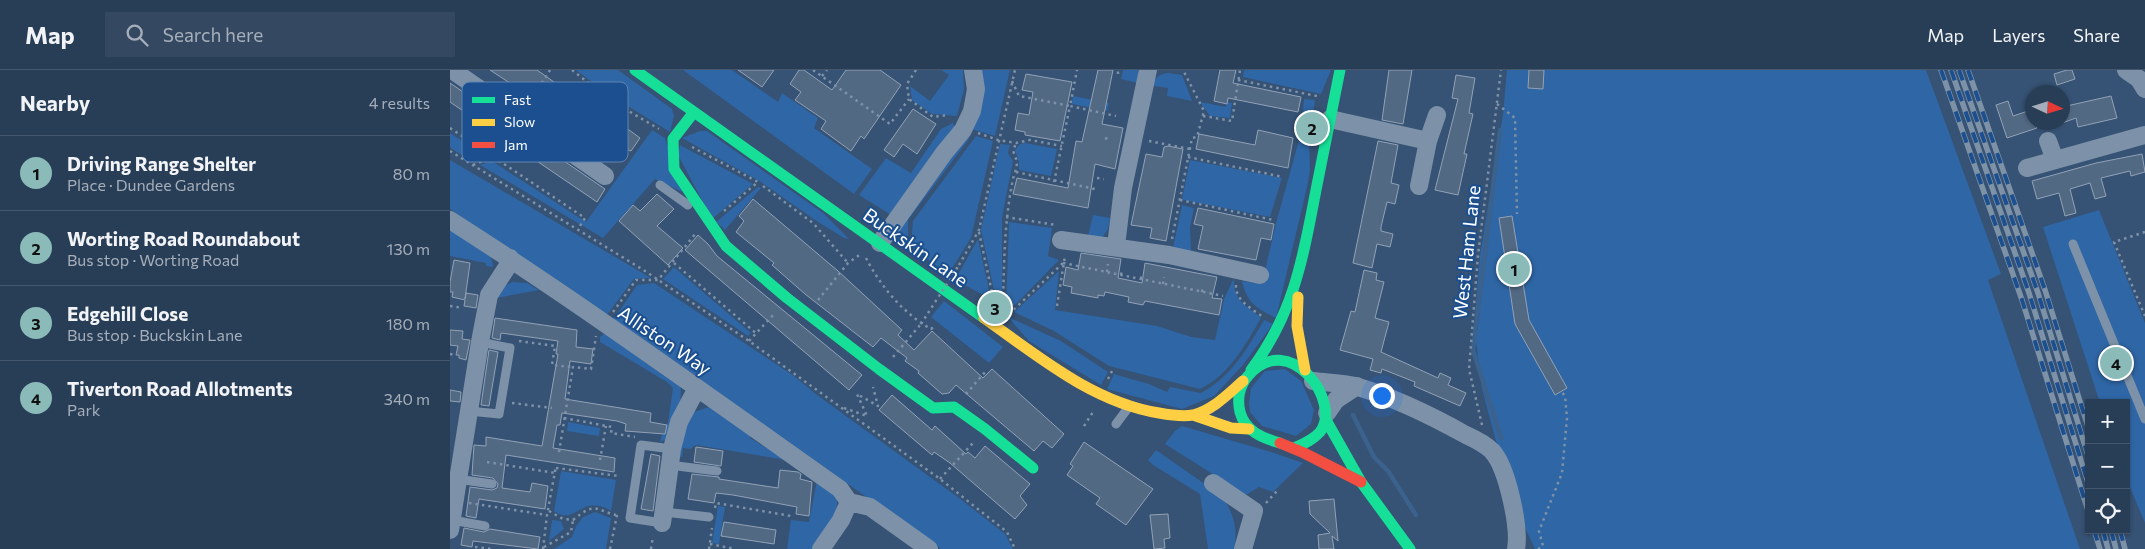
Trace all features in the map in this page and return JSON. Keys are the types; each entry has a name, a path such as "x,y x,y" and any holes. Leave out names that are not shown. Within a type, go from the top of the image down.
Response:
{"street":[{"path":"452,70 469,82"},
{"name":"Buckskin Lane","path":"635,70 1066,376 1100,396 1128,408 1178,416 1193,415 1231,428 1250,429"},
{"path":"880,243 944,153 963,130 972,111 976,89 973,70"},
{"path":"1116,246 1123,188 1132,138 1148,70"},
{"path":"1340,70 1298,283 1297,326 1309,376 1326,416 1361,482 1410,549"},
{"path":"2126,70 2139,80 2145,89"},
{"path":"694,112 673,139 674,169 726,246 788,298 879,369 933,408 954,407 985,429 1033,468"},
{"path":"1419,186 1428,141 1437,115"},
{"path":"1330,119 1428,141"},
{"path":"2027,168 2145,135"},
{"path":"2048,141 2055,160"},
{"path":"585,162 605,176"},
{"name":"Alliston Way","path":"450,220 510,258 840,489 849,502"},
{"path":"1060,232 1116,246 1169,255 1239,272 1260,275"},
{"path":"451,526 457,479 489,295 509,264 510,258"},
{"path":"1298,283 1283,322 1262,357 1246,376 1238,401 1241,416 1250,429 1269,442 1294,448 1361,482"},
{"path":"1193,415 1207,409 1263,362 1275,360 1288,362 1309,376 1356,386 1440,420 1481,443 1492,452 1506,477 1516,532 1516,549"},
{"path":"1294,448 1308,442 1321,433 1326,416 1336,400 1356,386"},
{"path":"663,518 670,457 679,422 697,388"},
{"path":"1213,483 1254,511 1243,549"},
{"path":"821,549 841,520 849,502 870,507 929,549"}],"lane":[{"path":"660,185 704,216"},
{"path":"2073,244 2145,419"},
{"path":"469,411 499,414 510,348 480,342"},
{"path":"1116,424 1128,408"},
{"path":"713,516 630,518 641,445 670,457 718,471"},
{"path":"457,479 492,484"},
{"path":"451,526 485,526"}],"path":[{"path":"572,70 587,82"},
{"path":"813,70 890,124 909,99"},
{"path":"822,76 827,70"},
{"path":"916,70 906,84 909,99 933,117 948,115"},
{"path":"891,359 922,324 959,265 978,230 1015,70"},
{"path":"1054,182 1077,70"},
{"path":"1169,255 1192,138 1196,138 1204,112 1183,70"},
{"path":"1203,116 1232,121 1240,70"},
{"name":"West Ham Lane","path":"1483,429 1469,369 1478,255 1501,70"},
{"path":"1238,80 1318,96"},
{"path":"1012,81 1019,96 1116,116"},
{"path":"1497,104 1515,118 1517,214"},
{"path":"628,111 673,139 758,182 813,223 848,263"},
{"path":"450,128 462,136"},
{"path":"976,132 998,140 1016,143 1030,140 1062,146"},
{"path":"1105,138 1111,140"},
{"path":"1132,138 1190,149"},
{"path":"1003,310 1006,217 1012,180 1016,172 1018,160 1013,151 1016,143"},
{"path":"450,151 462,158"},
{"path":"1188,157 1283,177"},
{"path":"468,162 658,280 749,341 940,479 1007,532 1015,549"},
{"path":"501,162 585,218 578,230"},
{"path":"1016,172 1054,182 1095,189"},
{"path":"1097,178 1104,179"},
{"path":"1180,200 1273,220"},
{"path":"1006,217 1060,232"},
{"path":"978,230 994,305"},
{"path":"2145,232 2114,242 2145,316"},
{"path":"807,313 848,263 861,254"},
{"path":"866,256 875,275 892,297 931,330 936,326"},
{"path":"674,263 757,334"},
{"path":"1063,263 1223,296"},
{"path":"1057,306 1063,263"},
{"path":"1009,314 1063,263"},
{"path":"1107,272 1108,264"},
{"path":"1121,275 1122,269"},
{"path":"1239,272 1236,289 1241,300 1264,318"},
{"path":"1141,279 1142,273"},
{"path":"1164,277 1164,284"},
{"path":"610,317 636,280 658,280"},
{"path":"1202,292 1203,286"},
{"path":"749,341 788,298"},
{"path":"450,306 463,308"},
{"path":"516,340 555,346 552,365 591,369 596,336"},
{"path":"450,354 455,355"},
{"path":"559,452 573,366"},
{"path":"954,407 986,371"},
{"path":"841,407 867,416 858,394 878,406 870,379"},
{"path":"1538,549 1544,547 1540,530 1562,473 1567,418 1565,396 1562,391"},
{"path":"501,402 552,408"},
{"path":"1084,426 1094,411"},
{"path":"564,418 612,427 611,433 643,438 641,445"},
{"path":"600,460 606,426"},
{"path":"940,479 985,429"},
{"path":"487,462 555,473"},
{"path":"543,548 556,467 618,476"},
{"path":"454,501 548,513 563,519 573,520"},
{"path":"709,549 716,503 791,516"},
{"path":"543,548 571,532 573,520 585,510 597,507 616,516 610,549"},
{"path":"710,544 736,549"},
{"path":"475,547 492,549"}],"shaded area":[{"path":"576,70 618,70 672,109 674,116 670,132 628,106 628,82 592,82"},
{"path":"683,70 732,70 778,102 782,93 818,118 814,128 872,169 854,194"},
{"path":"941,70 963,70 964,89 957,116 932,114 912,100 910,86 930,101 949,75"},
{"path":"982,70 1010,70 995,136 971,129"},
{"path":"1123,70 1138,70 1138,83 1121,79"},
{"path":"1244,70 1331,70 1321,94 1243,77"},
{"path":"1507,70 1926,70 2001,274 1988,280 2080,549 1535,549 1526,530 1514,479 1497,445 1482,389 1474,326 1480,256 1503,114"},
{"path":"1167,73 1182,75 1192,101 1167,96 1168,88 1154,86 1153,84 1160,75"},
{"path":"1073,96 1109,103 1107,111 1072,104"},
{"path":"1304,99 1315,100 1309,141 1310,170 1276,318 1253,304 1247,295 1242,281 1262,284 1276,223 1301,133"},
{"path":"1200,102 1226,107 1227,102 1232,103 1230,118 1210,116"},
{"path":"953,123 955,128 891,215 859,195 886,158 911,173 941,129"},
{"path":"652,130 665,138 682,192 655,179 603,238 480,165 494,162 586,222"},
{"path":"700,131 707,131 823,213 849,239 844,238 815,220 761,182 682,138"},
{"path":"450,133 462,141 462,155 452,149 450,147"},
{"path":"968,133 969,139 908,220 908,237 905,241 901,238 899,230"},
{"path":"976,136 993,141 971,238 948,275 911,245 913,221"},
{"path":"1025,143 1057,149 1051,176 1019,170 1019,162 1015,150 1020,144"},
{"path":"1000,144 1010,145 1008,153 1013,161 1002,218 1002,302 996,300 981,230"},
{"path":"680,145 753,184 712,219 678,155"},
{"path":"450,160 651,278 634,279 606,316 450,209"},
{"path":"1190,160 1282,178 1270,217 1182,199"},
{"path":"758,187 761,188 725,230 716,222"},
{"path":"1182,205 1194,208 1190,227 1191,252 1173,248"},
{"path":"2099,210 2145,323 2145,523 2130,487 2130,399 2099,399 2043,227"},
{"path":"1093,215 1110,218 1108,229 1102,238 1088,236"},
{"path":"1009,222 1052,228 1048,256 1059,260 1010,310 1006,308"},
{"path":"450,225 478,242 492,259 493,267 486,266 486,263 450,256"},
{"path":"978,239 991,299 955,280"},
{"path":"674,267 751,333 748,336 663,279"},
{"path":"1059,271 1055,310 1157,326 1191,337 1215,340 1224,299 1234,278 1234,286 1238,297 1261,318 1228,368 1220,376 1200,389 1109,366 1054,331 1014,312"},
{"path":"512,282 527,283 539,290 496,298 503,287"},
{"path":"654,283 794,376 817,395 959,498 1005,534 1013,549 941,549 613,320 637,285"},
{"path":"944,301 1003,347 989,363 931,317"},
{"path":"1008,317 1061,341 1108,372 1101,385 1029,341"},
{"path":"1264,320 1273,324 1243,365 1214,396 1182,409 1107,389 1114,374 1149,384 1167,392 1170,387 1201,393 1230,371 1245,352"},
{"path":"607,331 680,384 681,399 666,440 660,442 664,426 668,423 673,388 667,382 600,342 600,337"},
{"path":"1285,369 1301,381 1314,410 1311,424 1296,436 1262,426 1250,412 1251,388 1265,371"},
{"path":"709,407 752,434 750,438 786,460 696,445 690,449 683,448 682,458 678,454 681,436 694,412"},
{"path":"568,422 600,428 599,436 567,431"},
{"path":"1182,426 1303,463 1273,492 1259,487 1246,495 1165,444 1175,431"},
{"path":"1156,450 1222,496 1230,509 1234,521 1236,534 1234,549 1208,549 1200,494 1148,460"},
{"path":"561,471 616,480 611,511 601,506 592,506 585,507 568,515 561,515 554,511"},
{"path":"817,480 837,498 836,512 833,519 813,549 787,549 791,520 809,522"},
{"path":"718,506 725,507 719,544 712,543"},
{"path":"595,512 611,518 606,549 554,549 572,537 576,526 583,517"},
{"path":"552,520 561,521 564,529 549,541"}],"building":[{"path":"490,70 537,70 554,82 508,82"},
{"path":"738,70 774,70 762,87"},
{"path":"799,70 804,70 832,90 846,70 880,70 901,85 864,139 861,136 851,151 821,129 826,121 795,100 801,92 790,84"},
{"path":"1098,70 1113,70 1102,124 1123,128 1115,169 1095,164 1088,208 1013,194 1017,178 1068,188 1076,141 1082,142"},
{"path":"1220,70 1236,70 1233,83 1301,97 1298,112 1228,98 1227,104 1214,101"},
{"path":"1389,70 1412,70 1403,124 1382,120"},
{"path":"1529,70 1544,70 1543,89 1528,88"},
{"path":"2072,70 2075,79 2057,85 2054,74"},
{"path":"1026,74 1072,82 1060,141 1025,135 1025,132 1015,130 1018,113 1029,115 1033,92 1022,90"},
{"path":"1456,75 1475,78 1469,113 1473,114 1464,154 1467,154 1458,195 1435,190 1458,99 1452,98"},
{"path":"450,83 462,91 462,110 450,102"},
{"path":"2111,96 2117,118 2078,127 2076,118 2070,120 2070,105"},
{"path":"2008,101 2013,116 2025,112 2025,130 2031,130 2007,138 1996,105"},
{"path":"913,109 936,124 917,154 903,144 894,157 884,150"},
{"path":"628,129 640,138 631,151 628,150"},
{"path":"1258,130 1293,138 1288,168 1196,149 1199,134 1255,145"},
{"path":"1378,141 1398,145 1391,183 1399,185 1395,204 1387,202 1381,227 1381,231 1393,234 1390,247 1377,244 1372,268 1353,263"},
{"path":"1164,147 1183,149 1166,241 1150,238 1152,228 1131,225 1146,154 1162,157"},
{"path":"2142,154 2145,172 2131,176 2130,171 2101,178 2106,196 2095,199 2090,183 2070,189 2076,213 2065,216 2059,193 2037,199 2032,181 2096,163"},
{"path":"538,162 566,162 605,189 597,202"},
{"path":"657,194 674,209 657,226 683,248 668,265 619,221 633,205 640,211"},
{"path":"753,199 838,271 902,330 898,335 914,350 932,331 983,378 992,369 1064,434 1052,448 1043,441 1034,451 956,385 949,393 942,394 918,373 919,371 905,361 907,358 881,338 873,347 805,294 772,265 774,263 736,232 744,221 739,216"},
{"path":"1198,208 1274,224 1271,240 1261,238 1256,260 1198,249 1203,226 1194,224"},
{"path":"1512,216 1529,320 1567,388 1555,395 1515,324 1499,218"},
{"path":"698,235 717,256 862,375 849,390 685,250"},
{"path":"1081,253 1121,259 1118,278 1142,283 1145,263 1217,277 1212,298 1222,299 1219,315 1145,301 1143,305 1128,302 1129,297 1105,292 1104,296 1098,295 1098,298 1071,293 1072,287 1063,285 1066,267 1078,270"},
{"path":"454,260 470,263 465,299 466,293 478,295 476,308 464,306 465,300 452,297 453,292 450,292 450,282"},
{"path":"1364,270 1377,273 1376,280 1384,282 1375,318 1389,322 1381,352 1438,378 1440,373 1451,378 1448,385 1466,393 1460,406 1414,386 1415,382 1382,369 1381,373 1370,370 1373,359 1340,350 1351,311 1355,312"},
{"path":"495,318 577,330 576,347 593,349 591,364 570,361 565,399 651,413 650,422 667,425 665,434 625,431 626,424 617,421 562,413 560,425 557,425 553,448 615,458 614,472 506,455 502,488 530,492 532,483 548,486 545,509 479,499 476,518 466,516 470,487 492,490 497,488 498,484 493,478 472,475 474,445 486,446 486,437 542,446 558,354 556,354 558,341 501,333 500,340 492,338"},
{"path":"450,330 463,331 462,339 470,340 466,360 456,355 458,346 450,345"},
{"path":"489,350 498,352 489,406 481,405"},
{"path":"450,390 461,392 460,402 450,401"},
{"path":"892,395 932,430 935,426 966,454 968,452 975,458 985,446 1030,484 1020,496 1027,505 1015,519 950,463 934,452 932,455 879,410"},
{"path":"1084,442 1153,489 1126,525 1096,504 1100,498 1067,475 1073,466 1070,464"},
{"path":"696,447 723,451 721,466 694,462"},
{"path":"651,454 660,456 653,511 641,509"},
{"path":"780,470 798,472 801,474 800,479 812,482 809,516 796,514 797,507 733,495 716,493 714,503 688,499 692,474 778,488"},
{"path":"1334,499 1338,541 1332,536 1334,549 1319,549 1318,535 1330,533 1310,514 1309,501"},
{"path":"1168,514 1170,538 1164,539 1165,548 1154,549 1150,515"},
{"path":"724,522 776,530 774,544 721,536"},
{"path":"464,528 484,532 490,529 540,537 538,549 473,541 472,547 461,545"}],"waterway":[{"path":"1500,130 1473,350 1501,438"},
{"path":"1353,415 1374,457 1388,471 1416,515"}],"railway":[{"path":"1941,70 2022,300 2085,501"},
{"path":"1951,70 2029,293 2085,473"},
{"path":"1959,70 2038,293 2085,446"},
{"path":"1968,70 2045,290 2085,417"},
{"path":"2095,534 2100,549"},
{"path":"2104,534 2108,549"},
{"path":"2112,534 2116,549"},
{"path":"2121,534 2125,549"}],"traffic: fast":[{"path":"635,70 984,318"},
{"path":"1251,370 1266,349 1287,306 1295,284 1306,239 1340,70"},
{"path":"694,112 673,139 674,169 726,246 787,298 879,369 933,408 954,407 985,429 1033,468"},
{"path":"1280,443 1267,439 1250,429 1242,419 1239,403 1241,389 1248,376 1264,363 1280,360 1295,365 1308,375 1318,388 1324,404 1325,419 1320,432 1311,440 1294,448"},
{"path":"1326,420 1361,482 1410,549"}],"traffic: slow":[{"path":"1298,297 1297,326 1305,370"},
{"path":"984,318 1067,376 1111,399 1134,407 1172,415 1193,415 1214,405 1243,381"},
{"path":"1193,415 1231,428 1249,429"}],"traffic: jam":[{"path":"1280,443 1361,482"}],"place":[{"name":"Worting Road Roundabout","path":"1312,128"},
{"name":"Driving Range Shelter","path":"1514,269"},
{"name":"Edgehill Close","path":"995,308"},
{"name":"Tiverton Road Allotments","path":"2116,363"}]}
